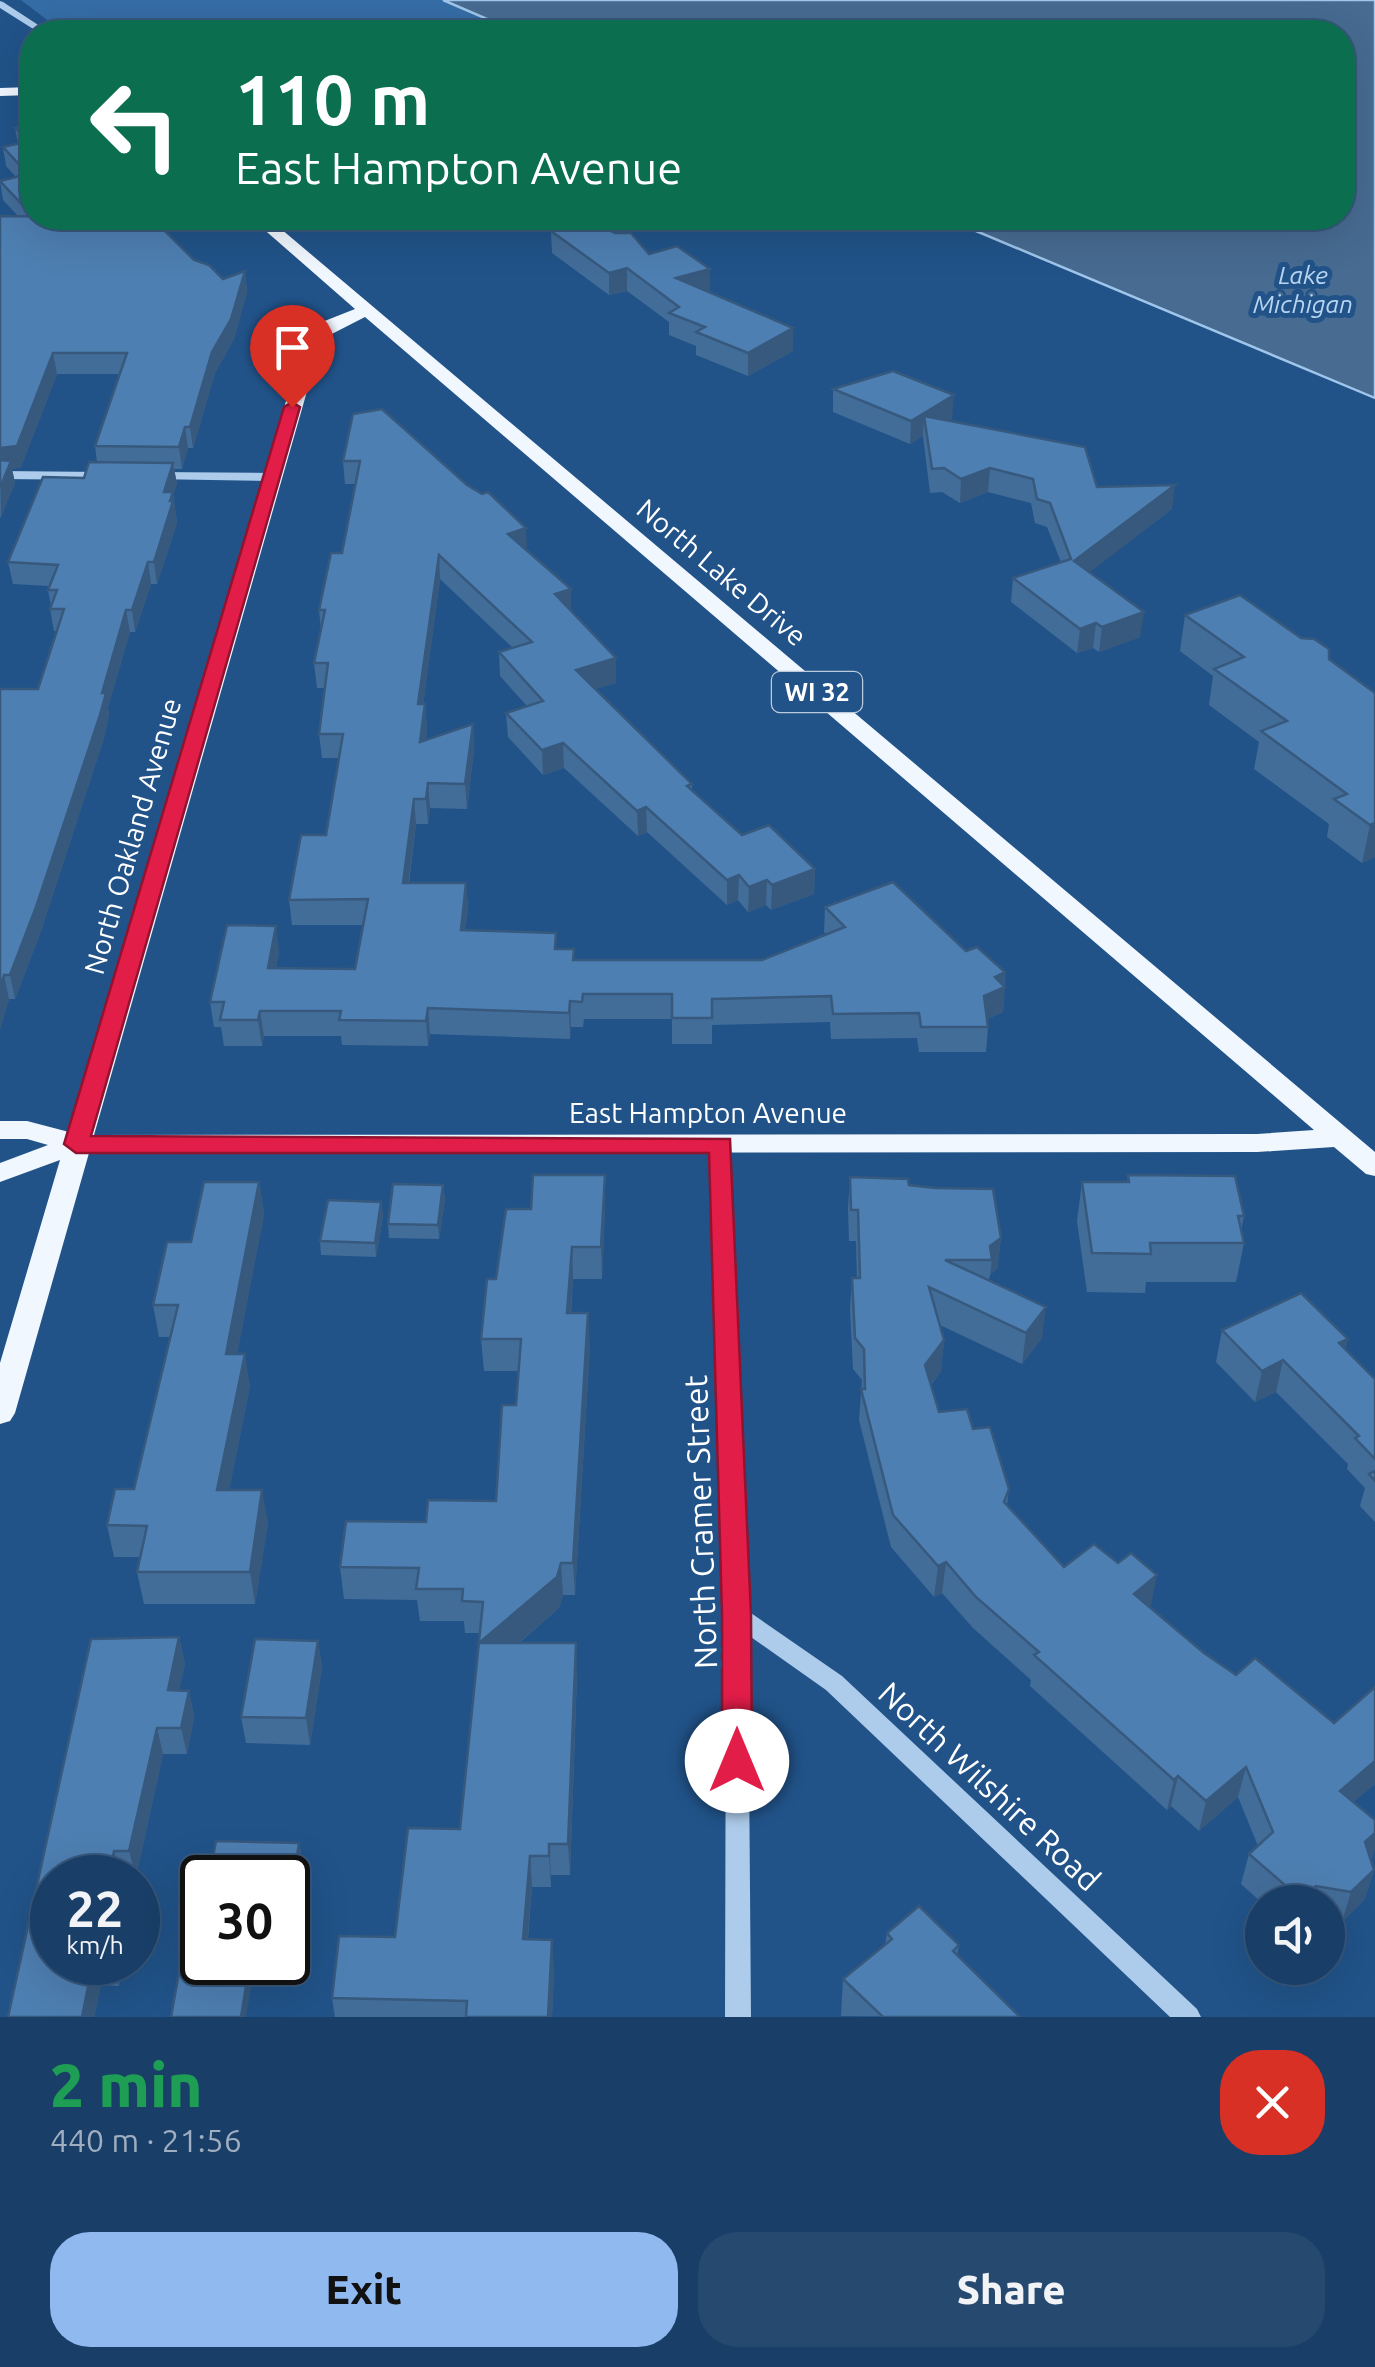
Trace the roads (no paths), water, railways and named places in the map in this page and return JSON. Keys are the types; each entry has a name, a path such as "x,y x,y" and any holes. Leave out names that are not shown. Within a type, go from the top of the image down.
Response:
{"main road":[{"name":"North Lake Drive","path":"273,230 1375,1167"},
{"name":"North Oakland Avenue","path":"0,1413 270,477 314,337 367,310"},
{"path":"0,1130 27,1130 76,1144"},
{"name":"East Hampton Avenue","path":"76,1144 1257,1143 1340,1137"},
{"path":"0,1173 76,1144"}],"street":[{"path":"0,4 25,20"},
{"path":"0,475 124,476"},
{"path":"143,476 270,477"},
{"name":"North Cramer Street","path":"721,1145 737,1615 738,2017"},
{"name":"North Wilshire Road","path":"737,1615 834,1683 1188,2017"}],"water":[{"name":"Lake Michigan","path":"443,0 1375,0 1375,398 974,230 1355,230 1355,20 489,20"}]}
